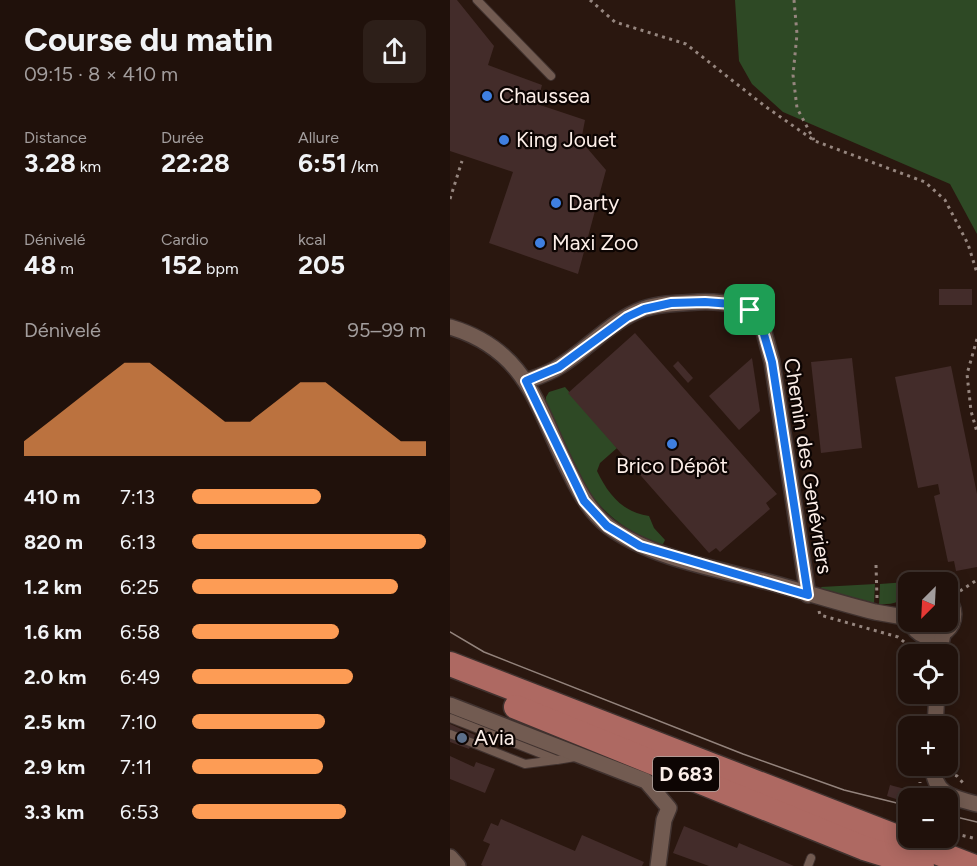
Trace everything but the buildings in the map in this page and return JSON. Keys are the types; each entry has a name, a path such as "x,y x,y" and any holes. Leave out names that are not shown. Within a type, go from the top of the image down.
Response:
{"main road":[{"name":"D 683","path":"450,664 972,866"},
{"name":"D 683","path":"450,680 864,848 922,866"}],"street":[{"name":"Chemin des Genévriers","path":"526,381 559,367 627,317 644,309 671,303 705,302 732,304 750,310 759,317 772,362 813,596"},
{"path":"450,327 466,332 493,346 511,361 526,381 584,501 607,526 640,546 813,596 898,616"},
{"path":"918,632 924,636 936,637 942,634"},
{"path":"940,644 942,634"},
{"path":"450,705 646,781 669,808 664,820 658,866"},
{"path":"935,776 935,783 950,797 977,804"},
{"path":"450,857 458,866"}],"lane":[{"path":"477,0 551,76"},
{"path":"450,718 557,760"},
{"path":"450,734 525,765 583,756"},
{"path":"808,866 811,858"}],"path":[{"path":"590,0 615,22 686,44 766,107 815,141 925,182 945,200 968,244 977,273"},
{"path":"794,0 797,34 793,75 797,108 815,141"},
{"path":"450,199 462,161"},
{"path":"977,339 968,374 971,411 977,432"},
{"path":"876,565 877,603"},
{"path":"958,592 977,580"},
{"path":"813,596 820,615 898,637 907,644"},
{"path":"957,776 969,790"},
{"path":"958,834 977,839"}],"green space":[{"path":"735,0 977,0 977,234 950,184 783,112 752,84 739,61"},
{"path":"565,387 617,448 600,463 597,471 606,487 617,501 631,511 649,516 654,528 665,540 663,544 657,544 633,532 613,518 585,487 565,449 546,403 549,392"},
{"path":"898,583 898,601 879,604 880,584"},
{"path":"875,584 874,603 821,587"}],"tram line":[{"path":"450,632 484,652 743,754 844,790 898,803"},
{"path":"958,817 977,822"}],"place":[{"name":"Chaussea","path":"487,96"},
{"name":"King Jouet","path":"504,140"},
{"name":"Darty","path":"556,203"},
{"name":"Maxi Zoo","path":"540,243"},
{"name":"Brico Dépôt","path":"672,444"},
{"name":"Avia","path":"462,738"}],"route":[{"path":"705,302 732,304 750,310 759,317 772,362 808,595 781,585 640,546 607,526 584,501 526,381 559,367 627,317 644,309 671,303 705,302"}]}
